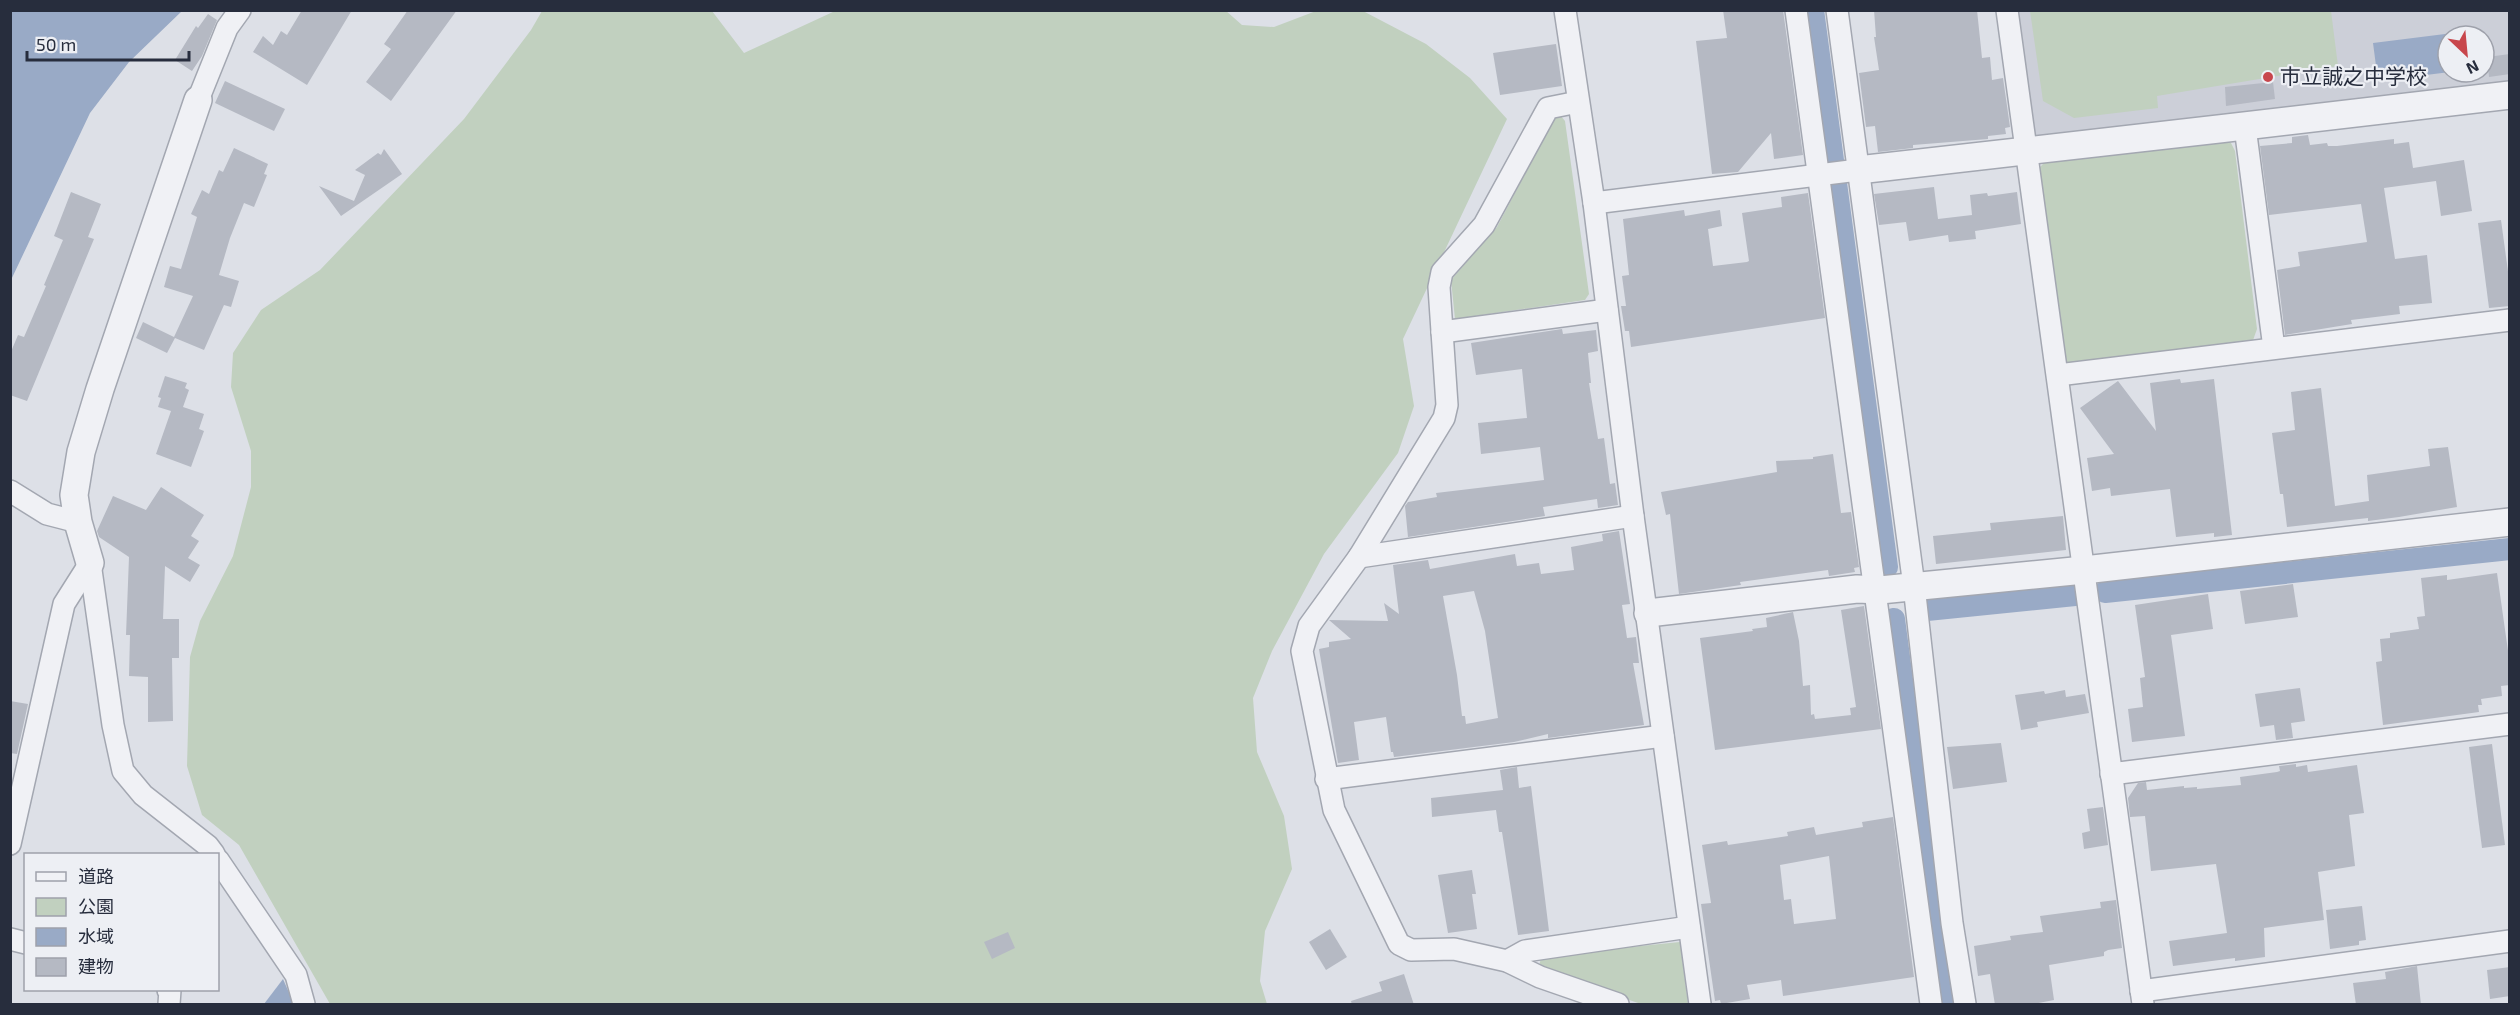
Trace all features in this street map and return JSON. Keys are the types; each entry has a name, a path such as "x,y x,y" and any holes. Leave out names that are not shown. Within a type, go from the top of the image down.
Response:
{"street":[{"path":"213,853 208,846 143,795 123,771 112,725 90,563 78,522 74,495 87,431 100,389 198,100 227,28 240,10"},
{"path":"1565,10 1594,203 1633,516 1700,1005"},
{"path":"1796,10 1822,174 1965,1005"},
{"path":"1837,10 1854,170 1931,1005"},
{"path":"2007,10 2142,998 2510,941"},
{"path":"1594,203 1854,170 2510,95"},
{"path":"1578,102 1548,108 1484,225 1442,272 1439,287 1447,405 1444,418 1359,557 1309,626 1302,651 1334,810 1399,944 1411,950 1454,949 1507,961 1540,977 1618,1005"},
{"path":"2245,127 2274,348"},
{"path":"1442,332 1607,310"},
{"path":"2058,375 2510,320"},
{"path":"10,490 46,514 78,522"},
{"path":"1359,557 1633,516"},
{"path":"1648,613 1857,589 1893,588 2084,570 2510,522"},
{"path":"10,844 64,604 90,563"},
{"path":"2111,774 2510,723"},
{"path":"1326,779 1663,736"},
{"path":"219,861 296,975 303,1005"},
{"path":"1507,961 1525,951 1689,927"}],"shaded area":[{"name":"市立誠之中学校","path":"2019,11 2509,11 2509,83 2045,141 2034,134"}],"green space":[{"path":"1225,10 1242,25 1274,27 1316,11 1363,11 1426,44 1470,78 1507,119 1403,339 1414,406 1398,453 1324,554 1272,651 1253,698 1257,752 1284,816 1292,869 1265,931 1260,981 1267,1004 330,1004 239,845 202,815 187,766 190,657 200,621 233,556 251,487 251,451 231,387 233,353 261,310 320,270 464,119 531,30 542,11 712,11 744,53 835,11"},
{"path":"2030,11 2331,11 2338,66 2157,96 2158,108 2074,118 2043,101"},
{"path":"1560,115 1565,121 1589,294 1585,300 1455,319 1451,280 1497,227 1554,119"},
{"path":"2223,140 2231,143 2235,151 2257,329 2252,343 2070,364 2063,359 2039,168 2045,162 2055,159"},
{"path":"1680,942 1688,1004 1641,1004 1539,969 1541,956"}],"water":[{"path":"11,10 182,11 129,62 90,113 11,280"},
{"path":"2436,35 2436,74 2378,81 2373,43"},
{"path":"283,979 294,1004 264,1004"}],"building":[{"path":"302,10 352,10 307,85 253,52 263,36 273,45 281,31 287,35"},
{"path":"408,10 457,10 391,101 366,82 391,49 384,44"},
{"path":"1723,10 1783,10 1803,155 1774,159 1771,133 1738,172 1712,174 1696,41 1727,38"},
{"path":"1874,10 1977,10 1982,58 1990,57 1992,80 2003,78 2010,127 2005,128 2006,134 1988,136 1988,139 1913,145 1913,148 1878,152 1875,126 1866,127 1859,73 1879,70 1874,37 1876,37"},
{"path":"208,14 217,20 202,56 192,71 175,60 196,26 198,28"},
{"path":"1556,44 1562,86 1500,95 1493,53"},
{"path":"2510,54 2510,74 2496,76 2496,56"},
{"path":"225,81 285,109 274,131 215,103"},
{"path":"2273,82 2275,99 2226,106 2225,87"},
{"path":"2308,135 2310,145 2327,143 2328,146 2337,146 2394,139 2394,144 2409,142 2413,168 2464,160 2472,211 2441,216 2436,181 2384,188 2395,259 2427,255 2432,303 2399,306 2400,314 2351,320 2352,324 2285,335 2277,270 2300,266 2298,252 2367,242 2361,204 2269,215 2260,146 2292,143 2292,137"},
{"path":"234,148 268,164 264,174 267,175 254,207 244,203 219,275 239,281 231,307 224,305 204,350 175,338 167,353 136,338 143,322 174,337 193,296 164,287 170,266 181,269 197,217 191,214 202,190 209,194 219,170 223,172"},
{"path":"384,149 402,174 341,216 319,186 354,201 365,175 355,170 378,153 381,155"},
{"path":"1934,187 1938,219 1972,215 1970,195 1987,193 1988,196 2017,192 2021,224 1975,231 1976,239 1949,242 1948,235 1909,241 1906,222 1879,225 1874,194"},
{"path":"71,192 101,204 88,237 94,239 27,401 10,395 10,354 18,335 24,337 46,286 44,285 63,240 54,236"},
{"path":"1808,193 1825,318 1631,347 1629,331 1625,331 1621,306 1626,306 1622,276 1629,275 1623,219 1684,210 1685,216 1720,210 1722,226 1708,229 1713,266 1747,262 1749,261 1742,213 1782,207 1781,197"},
{"path":"2501,220 2510,286 2510,306 2489,308 2478,223"},
{"path":"1562,329 1563,334 1596,330 1598,351 1588,353 1591,383 1589,383 1598,439 1604,438 1610,484 1615,483 1618,505 1598,508 1597,499 1543,507 1545,516 1408,537 1405,506 1408,502 1437,497 1436,493 1544,480 1540,447 1481,454 1478,423 1527,418 1522,369 1476,375 1471,343"},
{"path":"165,376 187,383 185,388 189,390 183,407 204,414 199,429 204,431 191,467 156,454 171,411 158,407 161,398 158,397"},
{"path":"2180,379 2181,383 2214,379 2232,535 2214,537 2214,533 2176,537 2170,489 2111,496 2110,488 2092,491 2087,458 2114,454 2080,408 2118,381 2156,431 2150,383"},
{"path":"2321,388 2335,506 2369,501 2367,475 2430,466 2428,449 2448,447 2457,507 2368,521 2368,518 2287,527 2272,433 2295,430 2291,392"},
{"path":"1833,454 1841,513 1851,512 1859,567 1854,568 1855,572 1829,576 1828,570 1740,582 1741,585 1679,594 1670,514 1666,515 1661,492 1777,472 1776,461 1813,459 1813,457"},
{"path":"161,487 204,515 191,536 199,541 188,558 200,565 190,582 165,566 163,619 179,619 179,658 172,658 173,721 148,722 148,677 129,676 130,635 126,635 129,557 99,537 97,531 113,496 146,510"},
{"path":"2063,516 2066,550 1936,564 1933,536 1991,530 1990,523"},
{"path":"1619,531 1630,604 1622,605 1627,638 1636,637 1639,663 1633,663 1644,725 1548,738 1548,734 1514,742 1394,757 1391,752 1386,717 1354,722 1359,760 1338,763 1319,649 1329,647 1329,642 1351,639 1329,620 1388,621 1384,603 1399,614 1393,565 1428,560 1430,569 1515,554 1517,566 1539,563 1541,574 1574,570 1571,547 1603,541 1602,534","holes":["1474,591 1485,631 1498,718 1466,724 1465,716 1462,716 1443,596"]},
{"path":"2497,573 2510,665 2510,685 2501,686 2502,696 2481,699 2482,705 2478,705 2479,712 2383,725 2376,662 2382,661 2380,639 2390,638 2390,633 2419,629 2417,617 2425,616 2421,578 2447,575 2447,580"},
{"path":"2293,584 2298,617 2245,624 2240,591"},
{"path":"2208,594 2213,629 2171,635 2185,736 2132,742 2128,709 2143,707 2140,678 2145,677 2135,605"},
{"path":"1864,606 1881,729 1715,750 1700,638 1753,631 1752,629 1767,627 1766,618 1793,612 1799,641 1803,686 1810,685 1811,715 1814,714 1815,719 1851,715 1850,708 1856,707 1841,610"},
{"path":"2300,688 2305,721 2291,723 2293,738 2276,740 2274,725 2260,727 2255,694"},
{"path":"2065,690 2066,697 2085,694 2089,713 2037,722 2038,727 2021,730 2015,695 2044,691 2045,694"},
{"path":"10,701 28,704 17,754 10,753"},
{"path":"2001,743 2007,782 1953,789 1947,747"},
{"path":"2492,744 2505,845 2482,848 2469,747"},
{"path":"2296,764 2296,767 2307,765 2308,772 2357,765 2364,813 2349,815 2355,866 2318,872 2324,920 2264,928 2265,957 2235,961 2235,958 2173,966 2169,941 2227,933 2216,864 2151,871 2145,816 2130,817 2128,798 2138,783 2146,782 2147,790 2184,786 2184,788 2197,787 2197,789 2241,785 2240,777 2277,772 2280,771 2279,766"},
{"path":"1517,767 1519,788 1531,786 1549,931 1518,935 1502,832 1499,832 1496,810 1432,817 1431,798 1503,790 1500,770"},
{"path":"2103,807 2108,845 2084,849 2082,833 2090,831 2087,809"},
{"path":"1893,817 1914,977 1783,996 1781,980 1747,985 1750,999 1721,1004 1720,1000 1715,1001 1701,904 1711,903 1702,845 1727,841 1728,845 1788,836 1787,832 1814,827 1816,835 1863,827 1862,822","holes":["1829,856 1836,919 1794,924 1791,899 1784,900 1780,865"]},
{"path":"1472,870 1476,894 1472,894 1477,929 1448,933 1438,875"},
{"path":"2116,900 2122,948 2108,950 2104,952 2104,956 2049,965 2054,1000 2028,1005 1995,1005 1990,974 1978,976 1974,946 2011,940 2010,936 2043,932 2040,916 2101,908 2100,902"},
{"path":"2362,906 2366,940 2359,941 2359,945 2330,949 2326,910"},
{"path":"1330,929 1347,957 1326,970 1309,942"},
{"path":"1008,932 1015,948 992,959 984,942"},
{"path":"2417,966 2421,1005 2356,1005 2353,983 2386,979 2385,972"},
{"path":"2510,967 2510,996 2490,999 2487,970"},
{"path":"1404,974 1414,1005 1352,1005 1351,1001 1382,991 1379,982"}],"waterway":[{"path":"1813,10 1887,567"},
{"path":"2105,592 2510,549"},
{"path":"1927,610 2075,595"},
{"path":"1894,619 1945,1004"}],"place":[{"name":"市立誠之中学校","path":"2268,77"}]}
